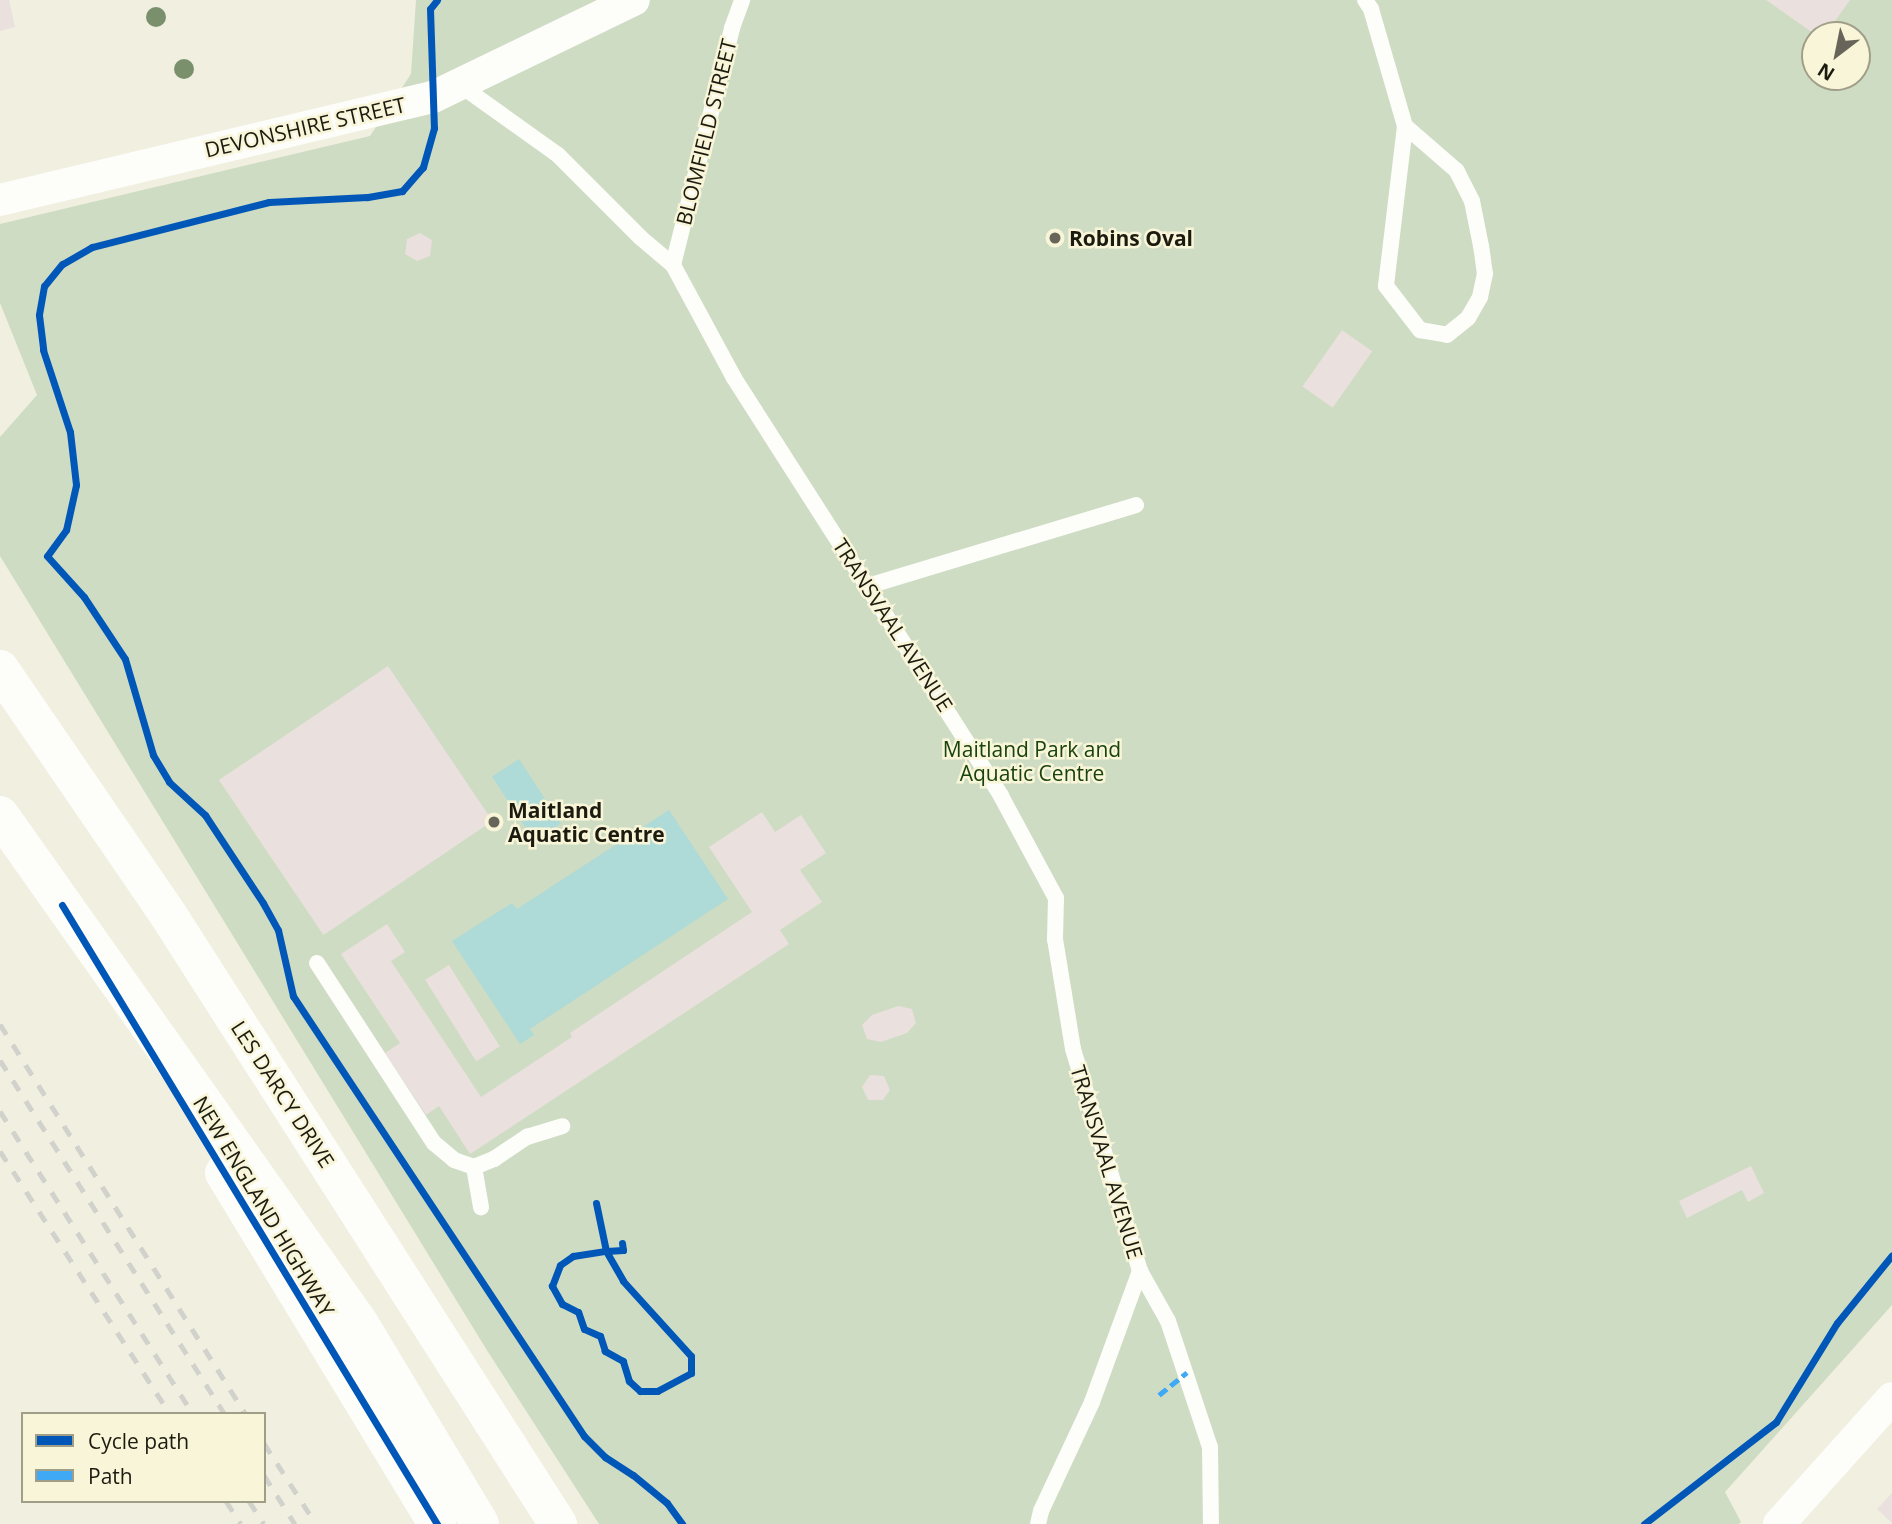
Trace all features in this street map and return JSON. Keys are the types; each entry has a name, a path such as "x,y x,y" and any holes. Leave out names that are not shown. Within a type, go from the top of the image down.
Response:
{"highway":[{"name":"LES DARCY DRIVE","path":"0,669 169,916 558,1524"},
{"path":"0,815 359,1324 480,1524"},
{"name":"NEW ENGLAND HIGHWAY","path":"62,905 437,1524"}],"street":[{"name":"DEVONSHIRE STREET","path":"0,200 433,97 634,0"},
{"path":"1779,1524 1892,1398"}],"lane":[{"name":"BLOMFIELD STREET","path":"673,265 732,28 742,0"},
{"path":"1365,0 1371,9 1405,126 1386,286 1420,330 1447,335 1468,318 1480,297 1485,275 1472,201 1457,171 1405,126"},
{"name":"TRANSVAAL AVENUE","path":"460,85 558,155 641,239 673,265 734,378 1002,796 1056,898 1055,939 1073,1049 1140,1271 1168,1321 1210,1447 1212,1524"},
{"path":"868,586 1136,505"},
{"path":"317,963 434,1143 454,1160 474,1167 494,1159 527,1137 562,1126"},
{"path":"474,1167 481,1207"},
{"name":"TRANSVAAL AVENUE","path":"1038,1524 1041,1511 1092,1402 1140,1271"}],"green space":[{"name":"Maitland Park and Aquatic Centre","path":"416,0 1892,0 1892,1305 1725,1492 1741,1522 1739,1524 599,1524 488,1352 0,556 0,437 37,395 0,303 0,224 370,136 411,74"}],"water":[{"path":"519,759 561,824 534,841 492,776"},
{"path":"669,810 728,899 530,1029 534,1035 520,1044 452,941 512,903 517,909"}],"building":[{"path":"0,0 9,0 15,27 0,31"},
{"path":"1766,0 1850,0 1835,21 1801,21 1801,24"},
{"path":"420,233 432,240 430,256 417,261 405,254 407,239"},
{"path":"1342,330 1372,351 1333,408 1302,387"},
{"path":"388,666 493,821 323,935 219,780"},
{"path":"762,812 775,832 801,815 826,853 800,870 822,902 780,930 789,944 470,1154 439,1106 426,1115 385,1053 400,1043 341,954 387,924 405,952 391,961 481,1097 572,1037 570,1033 752,912 709,847"},
{"path":"449,965 500,1046 476,1061 425,980"},
{"path":"898,1006 912,1009 916,1023 907,1033 881,1042 867,1039 862,1025 872,1015"},
{"path":"870,1075 884,1076 890,1090 883,1100 868,1100 862,1087"},
{"path":"1751,1166 1764,1193 1748,1202 1742,1190 1687,1218 1679,1201"},
{"path":"1892,1493 1892,1523 1877,1509"}],"railway":[{"path":"0,1024 245,1412"},
{"path":"0,1060 224,1412"},
{"path":"0,1111 192,1412"},
{"path":"0,1151 169,1412"},
{"path":"266,1446 316,1524"},
{"path":"266,1478 295,1524"},
{"path":"227,1503 241,1524"},
{"path":"250,1503 264,1524"}],"marked path":[{"path":"1159,1395 1187,1372"}],"cycle path":[{"path":"437,0 430,9 434,128 423,167 402,191 367,197 269,202 92,247 62,264 44,286 39,315 43,350 70,432 76,485 66,530 47,556 84,597 125,659 153,755 169,782 205,815 263,903 278,930 293,996 584,1436 605,1457 633,1475 667,1503 682,1524"},
{"path":"62,905 437,1524"},
{"path":"596,1203 606,1251 623,1281 691,1356 691,1373 657,1391 640,1391 629,1381 623,1361 605,1351 600,1336 584,1329 578,1312 562,1304 552,1286 560,1265 573,1256 606,1251 623,1250 622,1243"},
{"path":"1644,1524 1776,1422 1837,1323 1892,1255"}],"place":[{"name":"Robins Oval","path":"1055,238"},
{"name":"Maitland Aquatic Centre","path":"494,822"}]}
